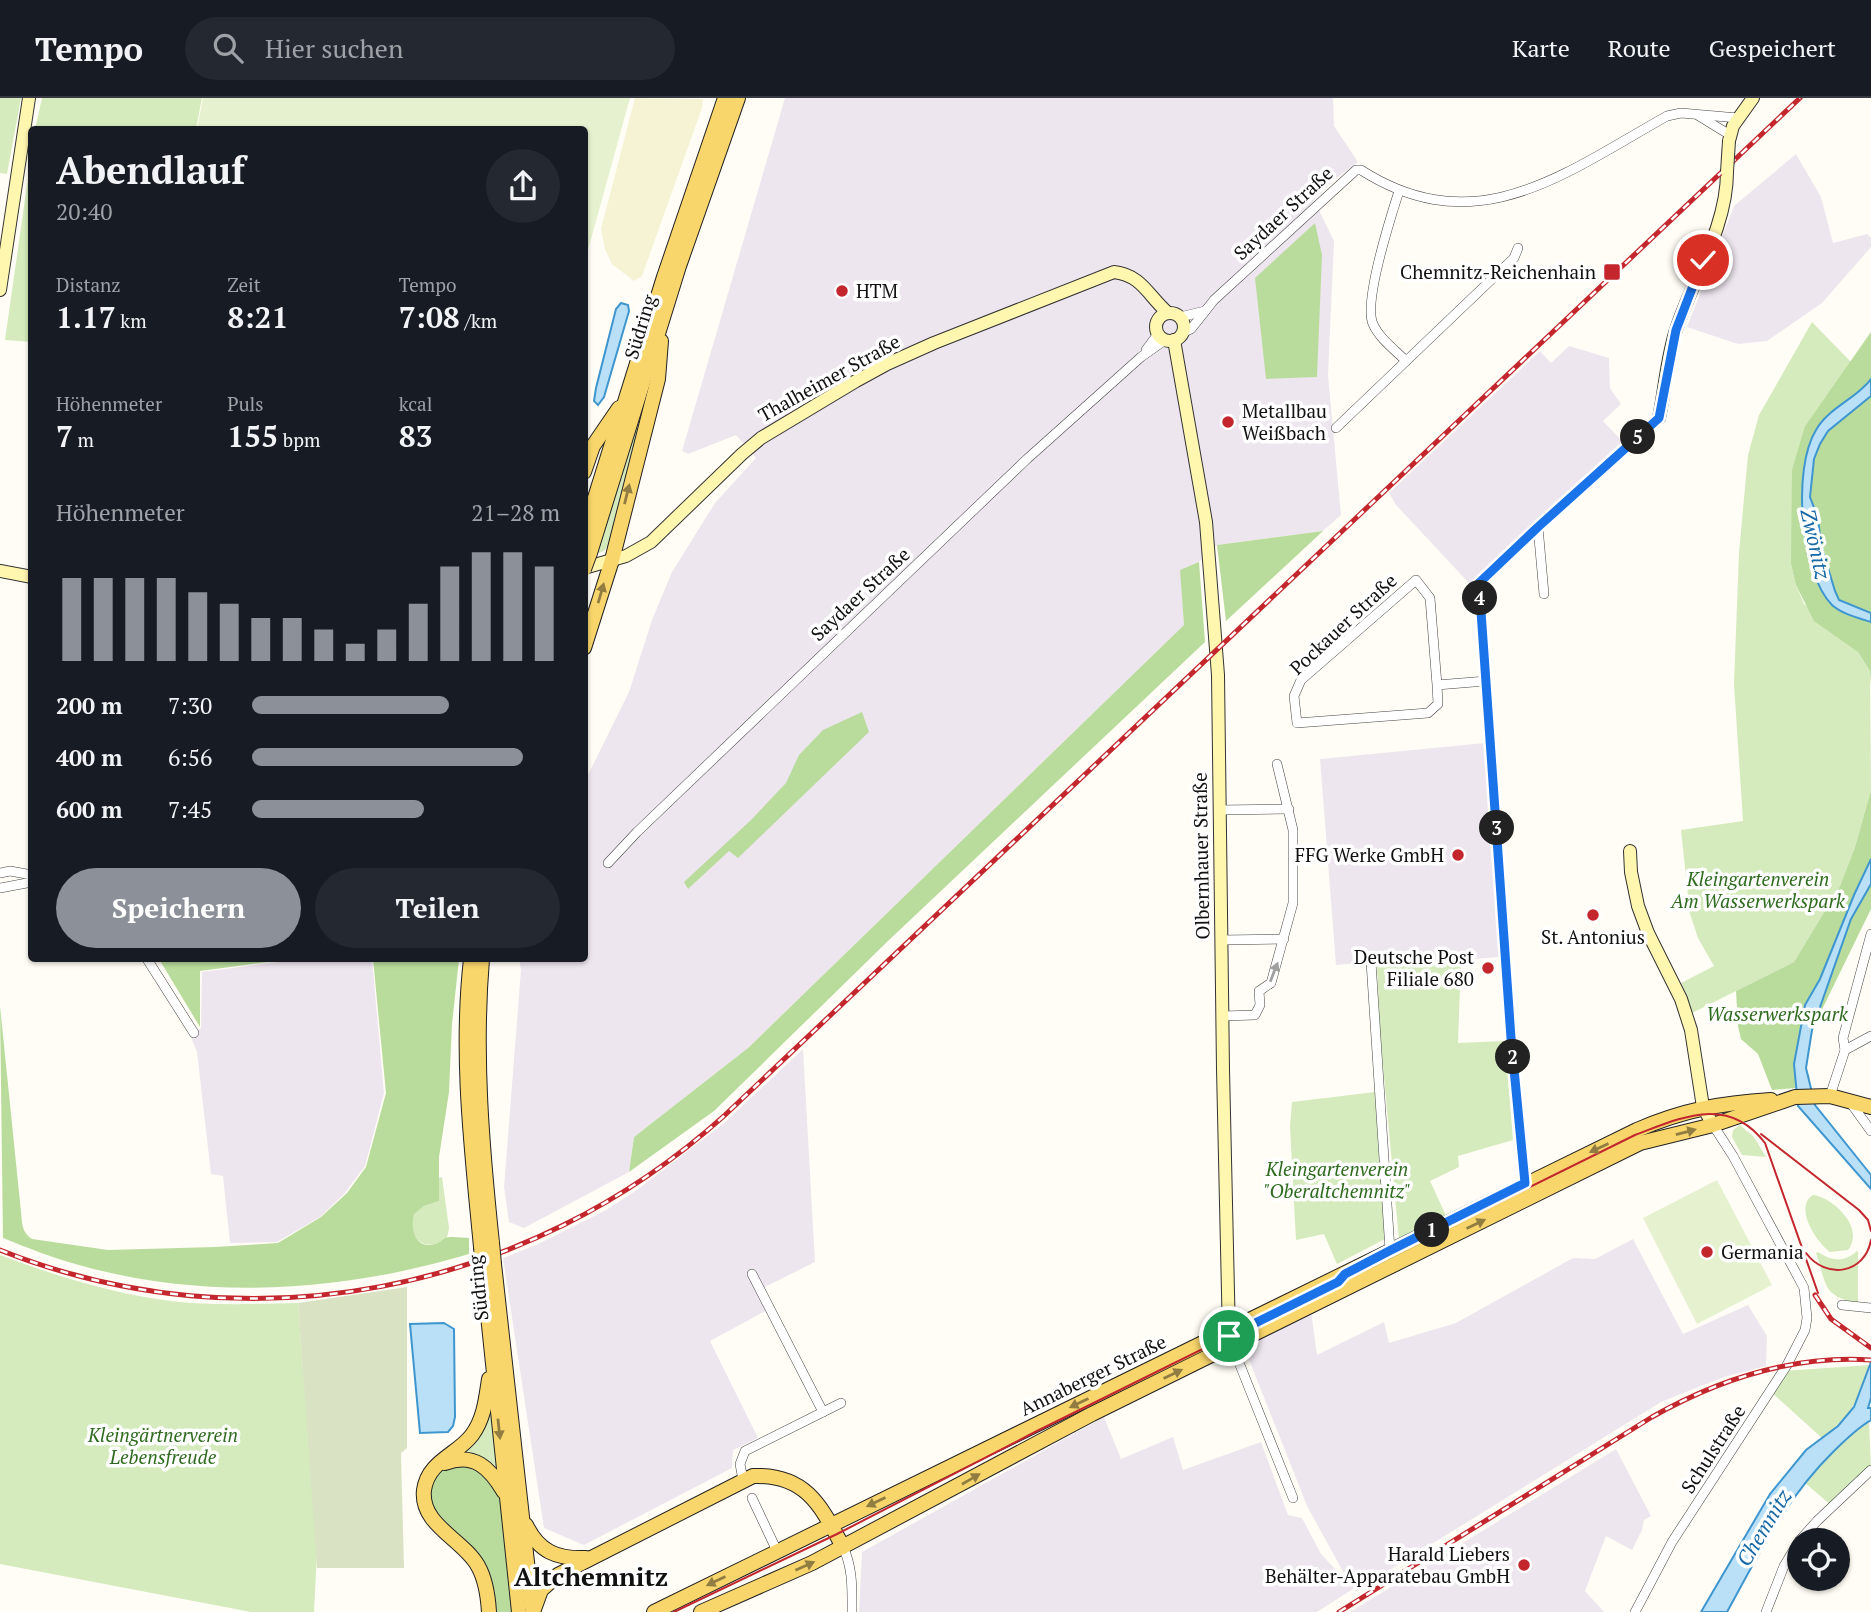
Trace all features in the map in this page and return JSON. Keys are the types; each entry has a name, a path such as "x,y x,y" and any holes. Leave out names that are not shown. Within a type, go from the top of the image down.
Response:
{"main road":[{"name":"Südring","path":"588,520 673,248 725,98"},
{"name":"Südring","path":"588,558 661,322 738,98"},
{"path":"588,635 611,560 657,379 661,322"},
{"path":"588,460 593,446 626,398"},
{"name":"Südring","path":"471,962 466,1034 467,1087 533,1612"},
{"name":"Südring","path":"482,962 478,1006 478,1082 487,1245"},
{"name":"Annaberger Straße","path":"654,1612 831,1524 1230,1337 1528,1190 1661,1120 1703,1107 1732,1102 1823,1095 1871,1107"},
{"name":"Annaberger Straße","path":"701,1612 812,1563 945,1494 1013,1454 1391,1250 1640,1143 1713,1125 1791,1098"},
{"name":"Südring","path":"489,1266 492,1361 519,1612"},
{"path":"489,1612 485,1582 479,1567 427,1510 425,1487 434,1468 462,1446 477,1427 485,1405 492,1361"},
{"path":"434,1468 459,1459 478,1462 493,1475 506,1496"},
{"path":"533,1612 541,1590 558,1575 753,1476 781,1477 797,1484 819,1504 843,1547"},
{"path":"522,1517 533,1538 549,1553 568,1558 591,1557"},
{"path":"511,1538 521,1565 528,1572 542,1577 558,1575"}],"street":[{"path":"0,290 29,98"},
{"path":"1528,1190 1511,1038 1479,583 1659,418 1676,330 1725,203 1729,138 1738,118 1753,98"},
{"path":"1406,361 1379,333 1370,316 1382,244 1399,191 1436,201 1476,202 1512,195 1554,180 1667,116 1681,113 1738,118"},
{"path":"1697,115 1729,138"},
{"name":"Saydaer Straße","path":"608,863 838,638 1027,459 1141,357 1169,337 1191,329 1205,311 1356,170 1361,170 1399,191"},
{"path":"1336,428 1514,258 1518,248"},
{"name":"Thalheimer Straße","path":"588,568 634,553 652,542 761,438 817,402 887,364 1108,273 1131,275 1169,316"},
{"name":"Saydaer Straße","path":"1169,316 1205,311"},
{"path":"1169,316 1184,325 1169,337 1156,325 1169,316"},
{"name":"Olbernhauer Straße","path":"1169,337 1194,444 1206,522 1218,675 1222,1016 1230,1337"},
{"path":"1538,527 1544,594"},
{"path":"0,571 28,576"},
{"name":"Pockauer Straße","path":"1416,580 1430,598 1437,685 1438,704 1428,713 1297,723 1294,696 1301,680 1416,580"},
{"path":"1437,685 1486,681"},
{"path":"1222,1016 1255,1015 1260,1005 1259,991 1270,983 1284,939 1293,893 1294,854 1289,810 1277,764"},
{"path":"1219,810 1289,810"},
{"path":"1630,851 1637,906 1681,999 1691,1030 1703,1107 1713,1125"},
{"path":"0,873 10,871 28,874"},
{"path":"0,888 28,883"},
{"path":"1823,1095 1845,1050 1843,1038 1871,933"},
{"path":"1222,940 1284,939"},
{"path":"149,962 194,1033"},
{"path":"1371,962 1391,1250"},
{"path":"1845,1050 1871,1036"},
{"path":"1850,1102 1871,1131"},
{"name":"Schulstraße","path":"1636,1612 1672,1542 1793,1356 1805,1330 1804,1288 1734,1156 1713,1125"},
{"path":"752,1274 823,1412"},
{"path":"1842,1305 1869,1308"},
{"path":"1230,1337 1293,1498"},
{"path":"743,1480 740,1464 745,1451 841,1403"},
{"path":"1810,1528 1871,1470"},
{"path":"752,1498 777,1551"},
{"path":"843,1547 852,1578 852,1612"},
{"path":"1766,1612 1787,1561"}],"shaded area":[{"path":"635,98 703,99 642,276 634,281 612,264 605,249 601,229"},
{"path":"785,98 1333,98 1334,126 1358,162 1335,179 1314,200 1334,241 1328,375 1341,515 1323,531 1217,545 1199,562 1181,570 1184,625 748,1048 634,1137 629,1172 524,1228 509,1222 504,1187 520,962 588,962 588,775 629,692 652,620 672,572 715,503 756,458 736,435 688,454 682,451"},
{"path":"1796,154 1821,197 1833,243 1867,234 1871,238 1871,247 1822,303 1767,341 1738,344 1687,327 1734,206"},
{"path":"1569,346 1609,358 1610,388 1621,404 1603,421 1627,446 1479,582 1468,582 1396,505 1389,493 1540,351 1551,363"},
{"path":"1485,743 1500,957 1377,966 1376,961 1336,965 1320,759"},
{"path":"278,962 372,962 384,1093 365,1166 344,1194 320,1217 277,1242 230,1243 223,1176 211,1174 197,1052 190,1035 201,1028 202,972"},
{"path":"803,1049 815,1262 765,1287 773,1307 710,1341 758,1438 733,1450 732,1468 584,1545 544,1528 503,1258 536,1245 606,1210 637,1190 723,1124"},
{"path":"1633,1239 1683,1334 1748,1305 1767,1336 1766,1366 1724,1377 1661,1402 1356,1591 1353,1589 1317,1612 859,1612 862,1552 1104,1417 1121,1459 1173,1437 1183,1470 1261,1442 1288,1515 1302,1518 1321,1554 1351,1586 1307,1506 1244,1347 1311,1311 1317,1355 1384,1322 1389,1343 1456,1323 1573,1258 1595,1259"},
{"path":"1616,1449 1651,1516 1644,1520 1632,1550 1606,1536 1585,1591 1604,1612 1350,1612"}],"green space":[{"path":"0,98 21,98 7,174 0,173"},
{"path":"42,98 202,98 197,126 36,126"},
{"path":"203,98 630,98 588,250 588,126 198,126"},
{"path":"28,178 28,342 5,340"},
{"path":"1315,223 1322,255 1317,377 1266,379 1255,278"},
{"name":"Kleingartenverein Am Wasserwerkspark","path":"1812,322 1851,362 1805,426 1791,564 1804,604 1858,652 1870,671 1871,790 1855,847 1840,886 1794,962 1688,1015 1681,983 1714,966 1698,938 1690,914 1681,830 1743,821 1734,684 1739,553 1748,455 1759,415"},
{"path":"1871,332 1871,685 1870,671 1858,652 1814,621 1796,585 1791,564 1792,470 1805,426"},
{"path":"656,356 653,384 608,546 596,554"},
{"path":"1323,531 1226,621 1217,545"},
{"path":"1199,562 1205,642 889,940 714,1111 629,1172 634,1137 748,1048 1184,625 1180,570"},
{"path":"862,712 869,732 738,858 729,851 688,889 684,882 751,820 786,783 799,755 823,730"},
{"name":"Wasserwerkspark","path":"1871,790 1871,909 1812,1030 1806,1068 1810,1078 1795,1080 1795,1088 1772,1090 1758,1054 1741,1039 1736,991 1794,962 1840,886 1855,847"},
{"name":"Kleingartenverein \"Oberaltchemnitz\"","path":"1461,959 1458,1043 1505,1041 1513,1140 1458,1156 1459,1167 1430,1181 1448,1220 1399,1240 1380,1033 1377,966"},
{"path":"161,962 268,962 200,971 200,1027"},
{"path":"373,962 459,962 449,1092 439,1157 439,1201 424,1206 414,1214 413,1225 416,1237 423,1244 435,1244 448,1237 469,1238 469,1254 421,1267 324,1284 225,1287 176,1284 127,1276 69,1262 3,1238 0,1006 22,1220 24,1231 32,1239 108,1250 278,1243 321,1217 347,1193 366,1167 386,1093"},
{"name":"Kleingartenverein \"Oberaltchemnitz\"","path":"1375,1092 1385,1239 1337,1264 1324,1234 1296,1240 1290,1126 1292,1102"},
{"path":"1740,1125 1754,1137 1766,1157 1742,1155 1732,1137 1733,1130"},
{"path":"442,1177 449,1228 447,1238 439,1243 425,1244 415,1237 413,1214 424,1206 439,1201 439,1178"},
{"name":"Germania","path":"1717,1180 1772,1285 1697,1324 1643,1218"},
{"path":"1813,1195 1830,1202 1845,1215 1853,1233 1848,1250 1830,1252 1819,1241 1806,1216 1807,1201"},
{"path":"1857,1251 1858,1303 1832,1293 1816,1253 1838,1259"},
{"name":"Kleingärtnerverein Lebensfreude","path":"0,1255 70,1279 143,1297 204,1304 298,1303 317,1553 314,1612 251,1612 0,1564"},
{"path":"407,1287 407,1448 401,1453 404,1568 317,1568 298,1303"},
{"path":"492,1361 506,1496 441,1460 471,1436"},
{"path":"1870,1365 1853,1406 1822,1438 1770,1391 1783,1371"},
{"path":"1869,1421 1871,1470 1832,1506 1804,1482 1842,1443"},
{"path":"465,1459 506,1496 519,1612 489,1612 485,1582 435,1521 424,1493 445,1463"}],"water":[{"path":"621,303 628,305 629,311 604,397 598,405 594,401 596,388 616,309"},
{"name":"Zwönitz","path":"1871,379 1871,396 1828,431 1820,444 1814,459 1810,497 1818,518 1821,545 1839,600 1871,613 1871,622 1836,608 1821,590 1807,545 1802,494 1808,447 1816,430 1821,422"},
{"path":"1871,859 1871,884 1851,919 1812,1030 1806,1068 1815,1105 1871,1175 1871,1189 1798,1106 1794,1064 1805,1005 1820,979"},
{"path":"444,1323 454,1329 455,1417 448,1432 420,1433 410,1324"},
{"name":"Chemnitz","path":"1871,1362 1871,1398 1868,1408 1871,1408 1871,1420 1842,1443 1801,1488 1762,1548 1727,1612 1701,1612 1770,1494 1806,1450 1838,1426 1854,1407"}],"tram line":[{"path":"674,1612 837,1534 1035,1432 1635,1135 1687,1117 1720,1114 1736,1119 1751,1128 1765,1143 1818,1293"},
{"path":"1761,1134 1859,1210 1868,1220 1871,1231"},
{"path":"1806,1253 1814,1262 1824,1267 1844,1269 1861,1260 1871,1240"}],"railway":[{"path":"0,1250 94,1280 190,1296 286,1298 382,1286 474,1262 563,1225 647,1176 725,1115 1800,98"},
{"path":"1815,1295 1831,1319 1871,1348"},
{"path":"1339,1612 1677,1403 1757,1372 1813,1361 1871,1360"}],"place":[{"name":"Chemnitz-Reichenhain","path":"1612,272"},
{"name":"HTM","path":"842,291"},
{"name":"Metallbau Weißbach","path":"1228,422"},
{"name":"FFG Werke GmbH","path":"1458,855"},
{"name":"St. Antonius","path":"1593,915"},
{"name":"Deutsche Post Filiale 680","path":"1488,968"},
{"name":"Germania","path":"1707,1252"},
{"name":"Harald Liebers Behälter-Apparatebau GmbH","path":"1524,1565"}],"district":[{"name":"Altchemnitz","path":"591,1577"}],"route":[{"path":"1229,1336 1525,1183 1511,1038 1479,583 1659,418 1676,330 1703,260"}]}
